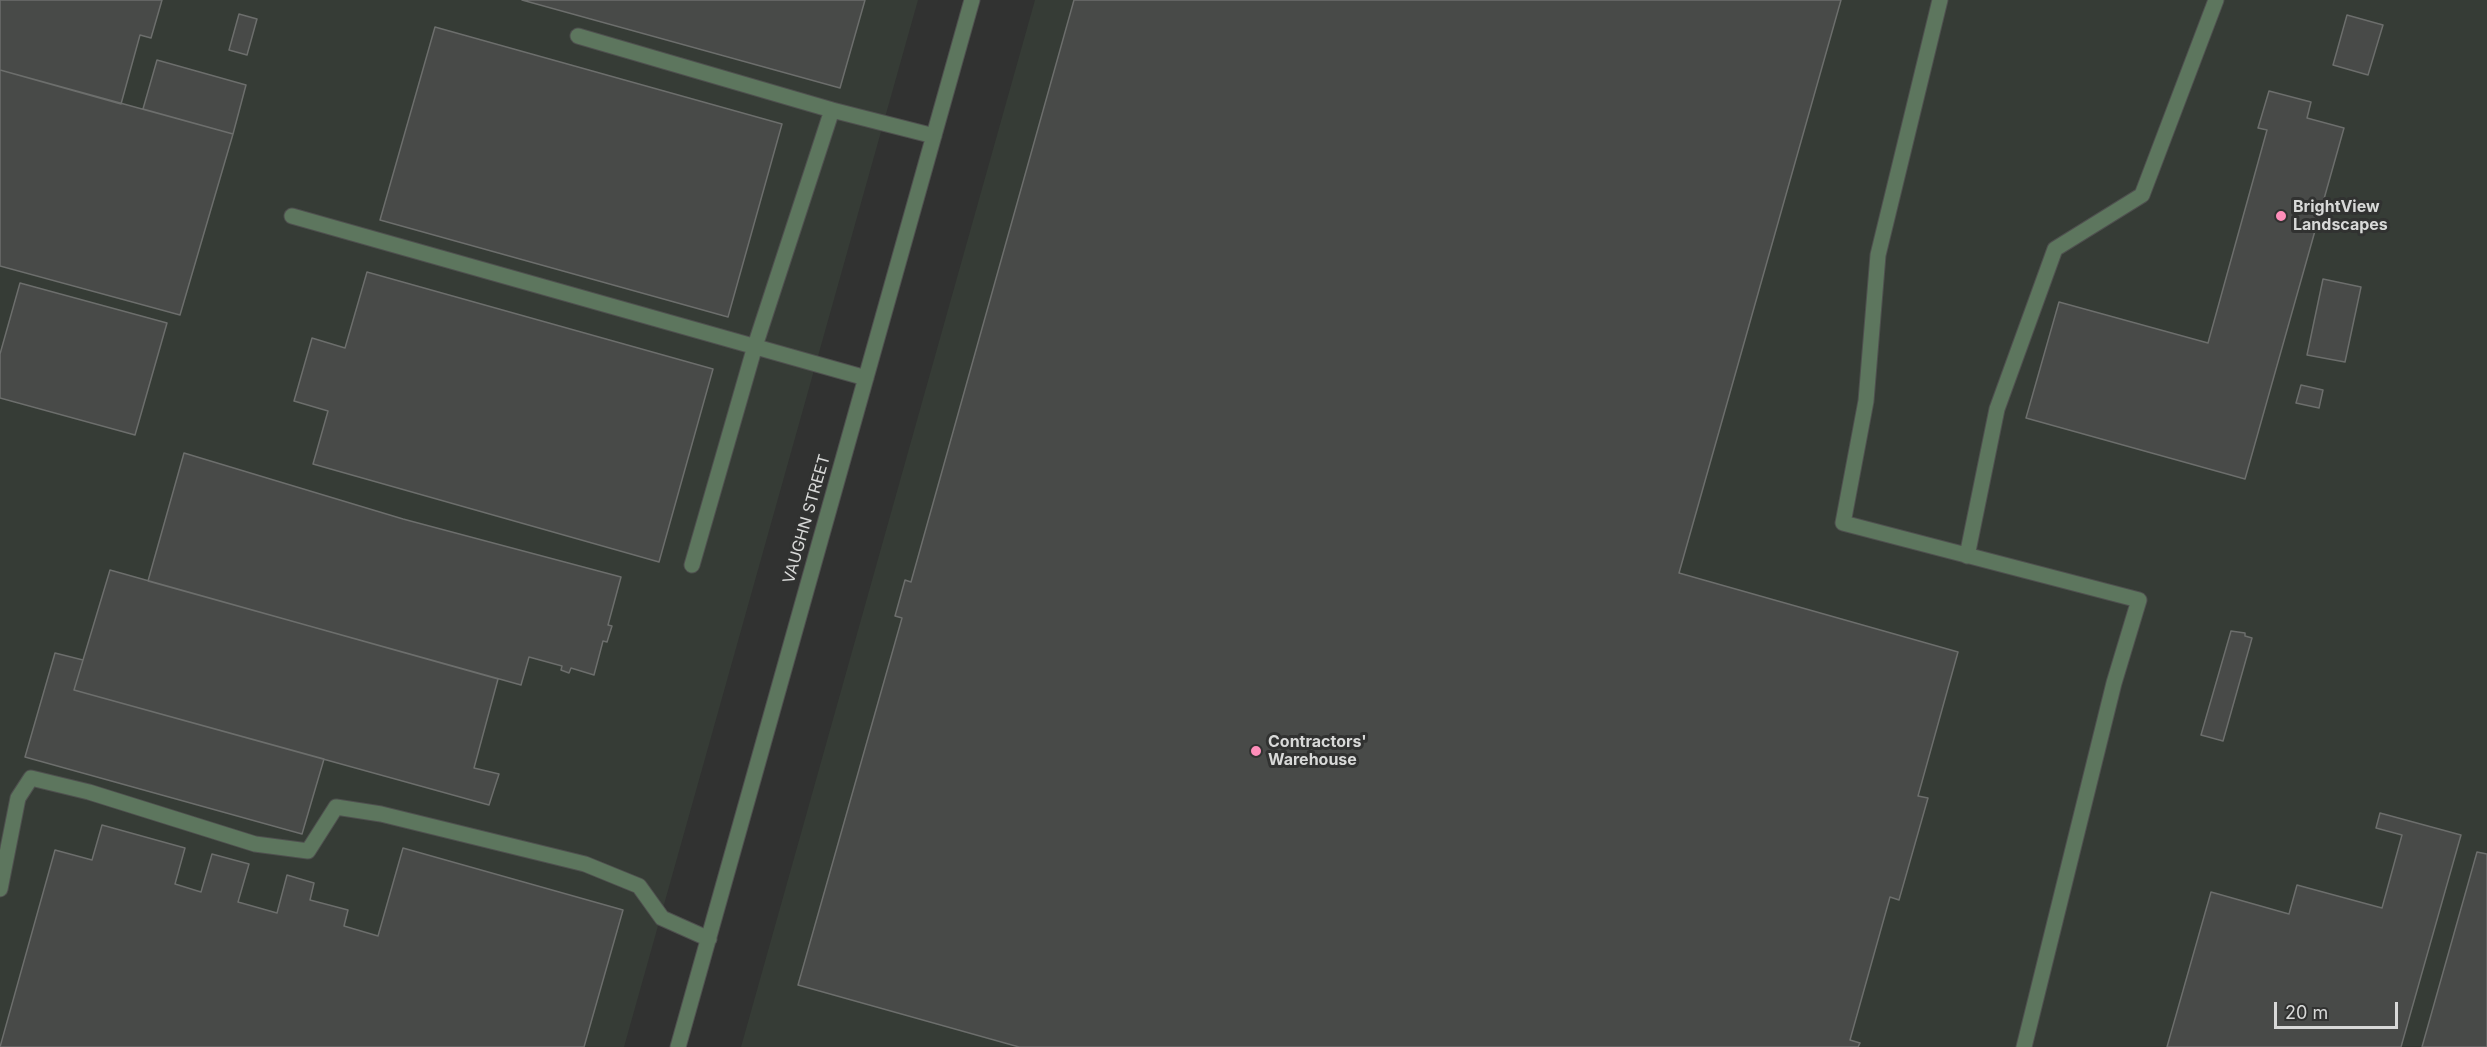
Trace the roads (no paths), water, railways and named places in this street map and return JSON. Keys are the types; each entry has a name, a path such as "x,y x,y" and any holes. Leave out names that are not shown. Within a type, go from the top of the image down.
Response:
{"street":[{"name":"VAUGHN STREET","path":"678,1047 972,0"},
{"path":"1940,0 1878,255 1866,401 1843,523 2139,600 2114,683 2024,1047"},
{"path":"1967,556 1997,409 2055,249 2142,195 2216,0"},
{"path":"578,36 832,110 934,136"},
{"path":"692,565 755,346 832,110"},
{"path":"292,216 866,378"},
{"path":"0,889 18,798 31,778 89,792 255,844 308,851 336,807 381,814 585,864 639,886 662,918 708,939"}],"place":[{"name":"BrightView Landscapes","path":"2281,216"},
{"name":"Contractors' Warehouse","path":"1256,751"}]}
